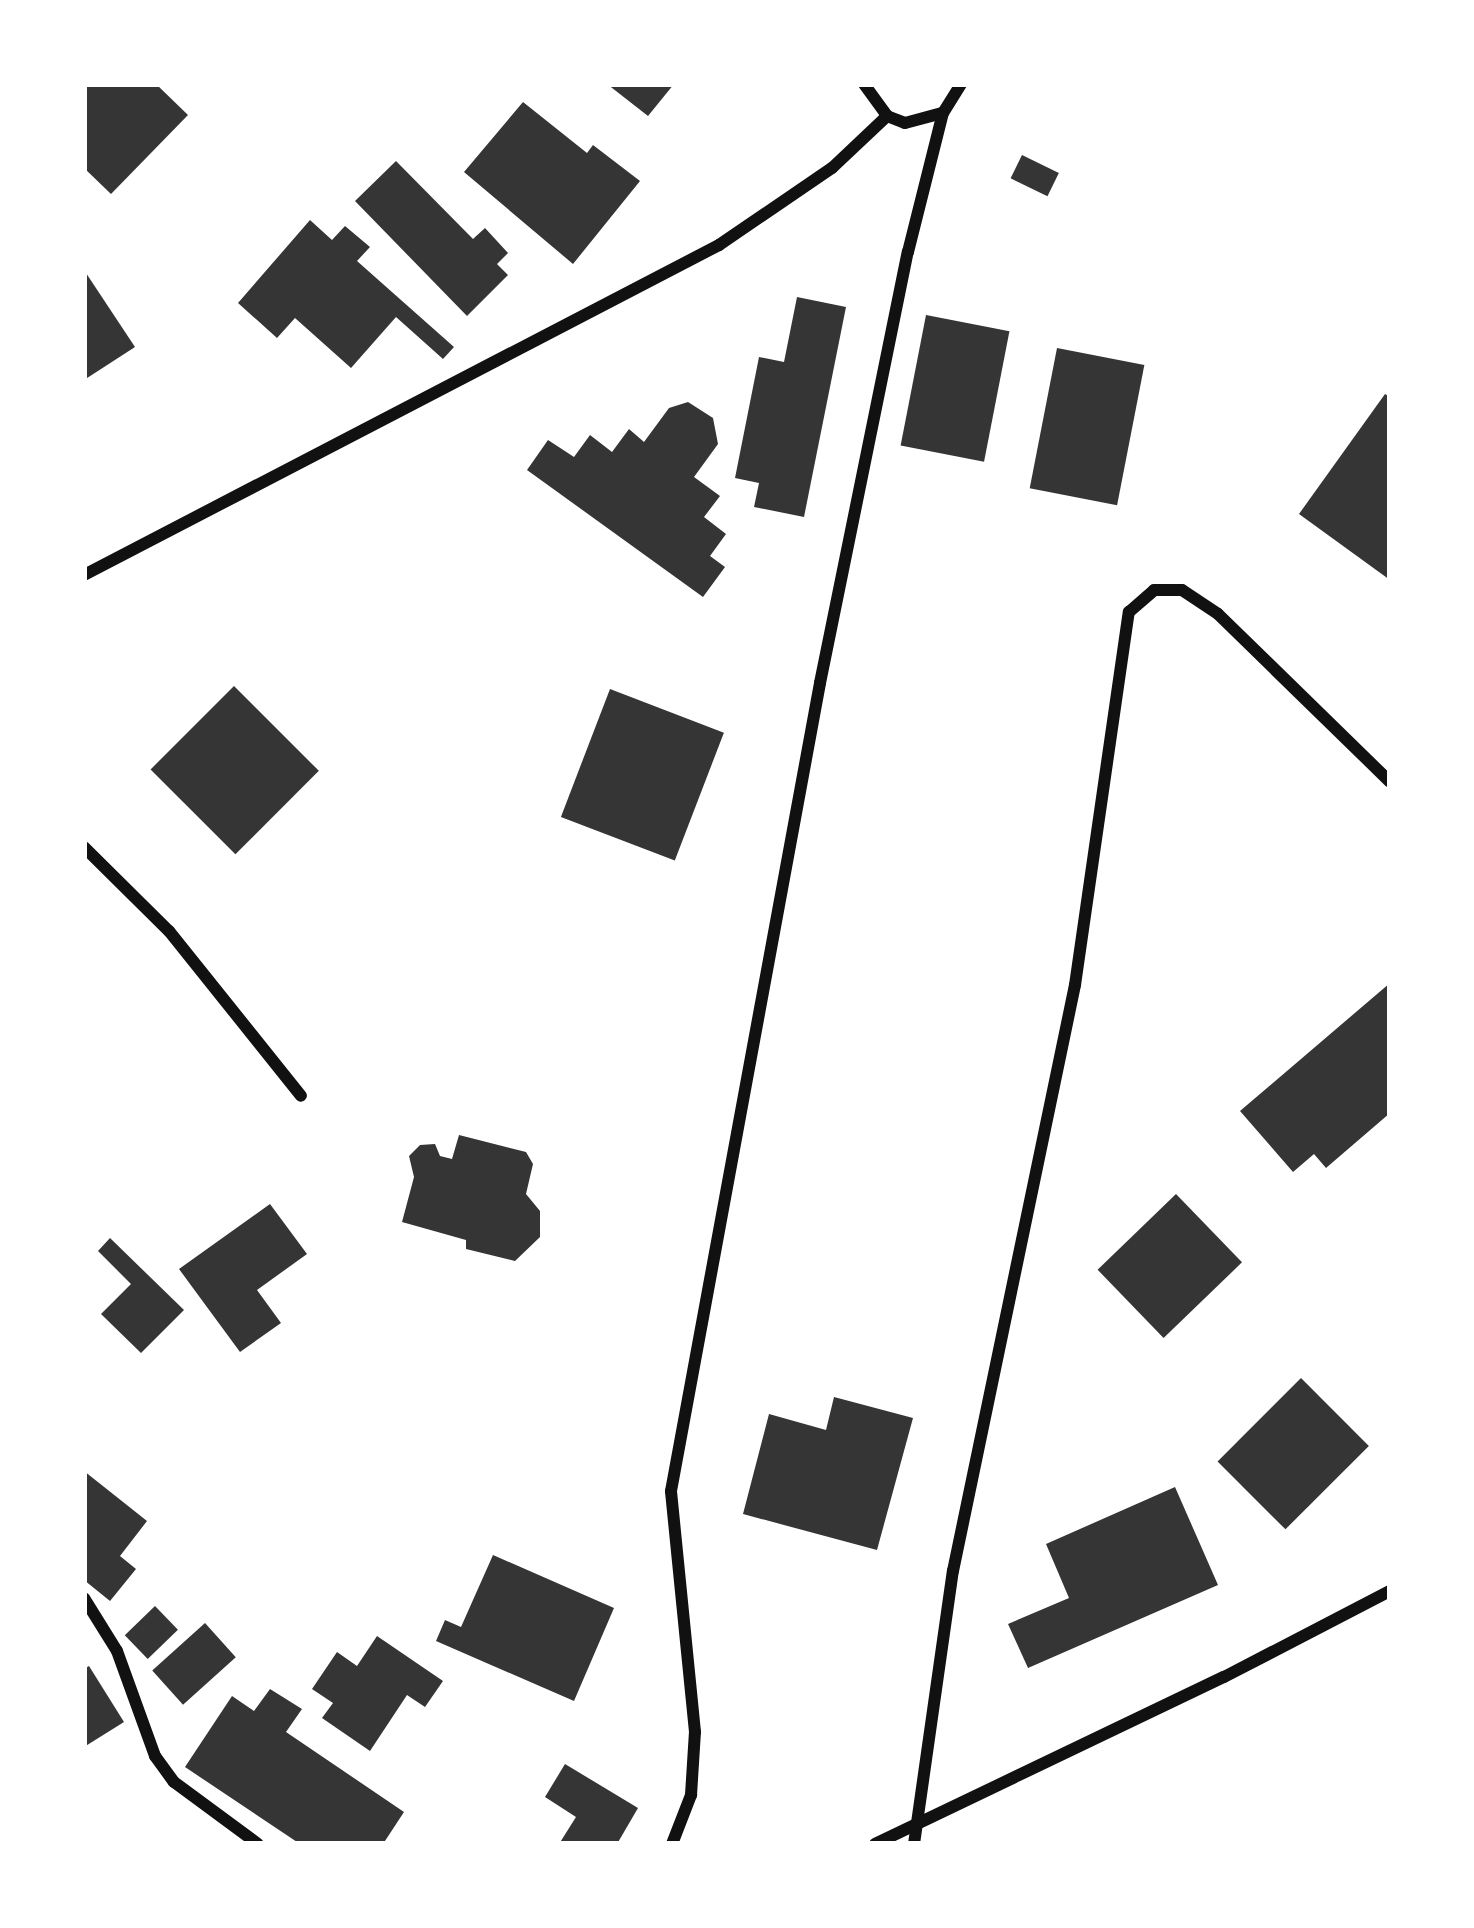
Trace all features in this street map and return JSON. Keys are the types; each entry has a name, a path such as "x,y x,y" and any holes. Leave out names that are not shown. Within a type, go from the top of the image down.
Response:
{"street":[{"path":"864,84 887,116 905,122 943,113"},
{"path":"672,1844 691,1795 695,1732 671,1491 820,683 908,251 943,113 961,84"},
{"path":"84,575 719,245 832,168 887,116"},
{"path":"914,1844 952,1571 1075,985 1130,612 1154,590 1182,590 1390,782"},
{"path":"84,847 169,931 301,1096"},
{"path":"875,1844 1390,1591"},
{"path":"84,1598 117,1651 164,1769 174,1782 258,1844"}],"building":[{"path":"84,84 156,84 188,115 111,194 84,168"},
{"path":"607,84 674,84 648,116"},
{"path":"523,102 587,153 593,145 640,181 573,264 464,172"},
{"path":"1022,155 1059,173 1047,196 1011,178"},
{"path":"396,161 473,239 485,228 508,253 497,264 508,275 467,316 355,201"},
{"path":"310,220 332,240 345,226 370,247 357,261 454,347 443,359 396,317 351,368 295,318 277,338 238,303"},
{"path":"84,270 135,347 84,380"},
{"path":"797,297 846,307 804,517 754,507 759,483 735,478 759,357 784,362"},
{"path":"926,315 1009,331 984,462 901,446"},
{"path":"1057,348 1144,365 1117,505 1030,488"},
{"path":"1385,394 1390,397 1390,580 1299,514"},
{"path":"688,402 713,418 718,444 694,477 720,496 704,517 726,534 710,556 725,567 703,597 527,470 548,440 574,457 590,435 612,452 629,429 644,442 669,408"},
{"path":"234,686 319,771 235,854 151,769"},
{"path":"610,689 724,733 675,861 561,817"},
{"path":"1390,983 1390,1113 1326,1168 1314,1154 1293,1172 1240,1111"},
{"path":"459,1135 526,1152 533,1164 526,1194 540,1211 540,1237 515,1261 466,1249 466,1240 402,1222 414,1177 409,1156 420,1145 435,1144 440,1156 452,1159"},
{"path":"1176,1194 1242,1262 1164,1338 1098,1270"},
{"path":"270,1204 307,1254 257,1290 281,1323 240,1352 179,1269"},
{"path":"110,1238 184,1310 141,1353 101,1314 131,1284 98,1251"},
{"path":"1301,1378 1369,1446 1285,1529 1218,1461"},
{"path":"834,1397 913,1418 877,1550 743,1514 769,1414 826,1430"},
{"path":"84,1471 147,1521 120,1556 136,1569 110,1601 84,1580"},
{"path":"1175,1487 1218,1585 1028,1668 1008,1624 1069,1598 1046,1544"},
{"path":"493,1555 614,1608 574,1701 436,1641 445,1620 461,1627"},
{"path":"155,1606 178,1630 148,1659 125,1635"},
{"path":"205,1623 236,1657 183,1705 152,1671"},
{"path":"377,1636 443,1681 425,1707 407,1695 370,1751 322,1718 333,1703 312,1689 337,1652 357,1666"},
{"path":"89,1666 124,1722 84,1747 84,1669"},
{"path":"270,1689 302,1709 286,1732 404,1812 383,1844 300,1844 185,1767 232,1696 254,1711"},
{"path":"565,1764 638,1808 617,1844 559,1844 576,1817 545,1797"}]}
